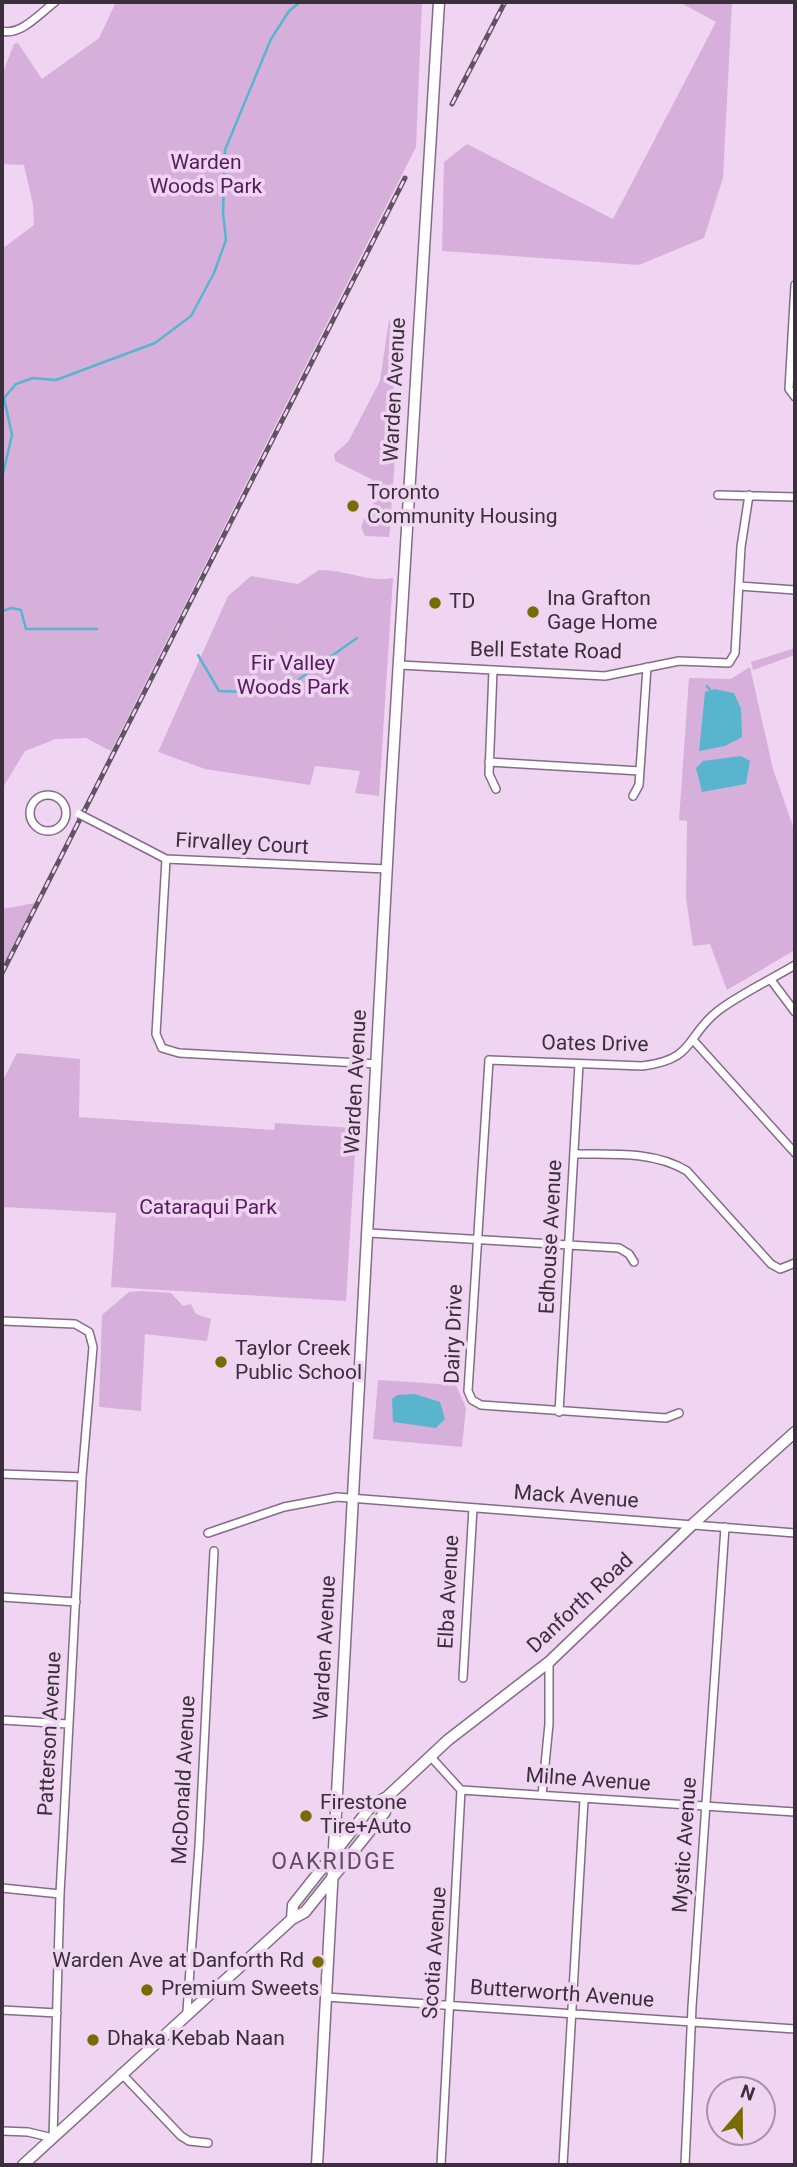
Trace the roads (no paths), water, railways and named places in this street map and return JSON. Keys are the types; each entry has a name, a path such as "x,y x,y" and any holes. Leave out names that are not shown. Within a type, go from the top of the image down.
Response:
{"main road":[{"name":"Warden Avenue","path":"317,2165 387,869 439,2"},
{"name":"Danforth Road","path":"292,1919 293,1905 373,1804 387,1797 430,1756 549,1662 694,1523 795,1432"},
{"name":"Danforth Road","path":"23,2165 187,2011 292,1919 305,1912 385,1812 387,1797"}],"street":[{"path":"2,31 11,33 19,30 55,2"},
{"path":"795,285 789,389 795,397"},
{"path":"718,495 795,497"},
{"name":"Bell Estate Road","path":"400,665 606,676 679,661 729,663 735,653 749,495"},
{"path":"739,586 795,590"},
{"path":"633,796 640,771 648,667"},
{"path":"493,670 489,774 496,789"},
{"path":"489,762 640,771"},
{"name":"Firvalley Court","path":"65,807 65,819 52,830 38,828 30,817 33,803 41,796 56,797 65,807 166,859 387,869"},
{"path":"166,859 156,1034 162,1048 179,1053 377,1064"},
{"path":"795,965 771,981 795,1012"},
{"name":"Oates Drive","path":"489,1060 653,1065 678,1056 694,1041 716,1012 771,981"},
{"path":"694,1041 795,1153"},
{"name":"Dairy Drive","path":"489,1060 468,1391 472,1400 481,1405 559,1412 666,1418 679,1413"},
{"name":"Edhouse Avenue","path":"559,1412 579,1064"},
{"path":"574,1154 650,1158 674,1163 687,1171 771,1264 780,1269 795,1263"},
{"path":"369,1233 620,1248 629,1254 634,1262"},
{"name":"Patterson Avenue","path":"2,1321 75,1324 89,1332 93,1347 82,1478 68,1724 53,2138"},
{"path":"2,1474 82,1478"},
{"name":"Mack Avenue","path":"208,1533 284,1507 337,1497 795,1533"},
{"name":"Elba Avenue","path":"463,1678 473,1508"},
{"name":"Mystic Avenue","path":"685,2165 691,2021 724,1527"},
{"name":"McDonald Avenue","path":"187,2011 199,1846 214,1551"},
{"path":"2,1597 76,1602"},
{"path":"542,1796 548,1724 549,1662"},
{"path":"2,1720 68,1724"},
{"path":"430,1756 461,1790"},
{"name":"Milne Avenue","path":"461,1790 795,1812"},
{"name":"Scotia Avenue","path":"441,2165 461,1790"},
{"path":"563,2165 584,1800"},
{"path":"2,1888 60,1894"},
{"name":"Butterworth Avenue","path":"326,1997 795,2029"},
{"path":"2,2010 57,2013"},
{"path":"121,2073 181,2136 189,2141 208,2143"},
{"path":"2,2131 28,2132 53,2138"}],"water":[{"path":"714,689 734,693 741,709 742,737 725,746 699,751 705,692"},
{"path":"741,756 750,761 746,784 702,792 696,768 703,761"},
{"path":"415,1394 440,1402 445,1419 436,1428 393,1422 392,1399 397,1395"}],"waterway":[{"path":"2,478 12,435 4,398 16,384 33,378 56,380 155,343 191,316 214,273 226,240 223,213 225,150 271,39 289,11 300,2"},
{"path":"2,611 12,608 21,610 26,629 97,629"},
{"path":"198,655 219,691 270,693 288,687 357,638"},
{"path":"707,686 710,690"}],"railway":[{"path":"452,104 505,2"},
{"path":"2,973 405,178"}],"place":[{"name":"Toronto Community Housing","path":"353,506"},
{"name":"TD","path":"435,603"},
{"name":"Ina Grafton Gage Home","path":"533,612"},
{"name":"Taylor Creek Public School","path":"221,1362"},
{"name":"Firestone Tire+Auto","path":"306,1816"},
{"name":"Warden Ave at Danforth Rd","path":"318,1962"},
{"name":"Premium Sweets","path":"147,1990"},
{"name":"Dhaka Kebab Naan","path":"93,2040"}],"district":[{"name":"OAKRIDGE","path":"334,1863"}],"park label":[{"name":"Warden Woods Park","path":"206,176"},
{"name":"Fir Valley Woods Park","path":"293,677"},
{"name":"Cataraqui Park","path":"208,1209"}]}
